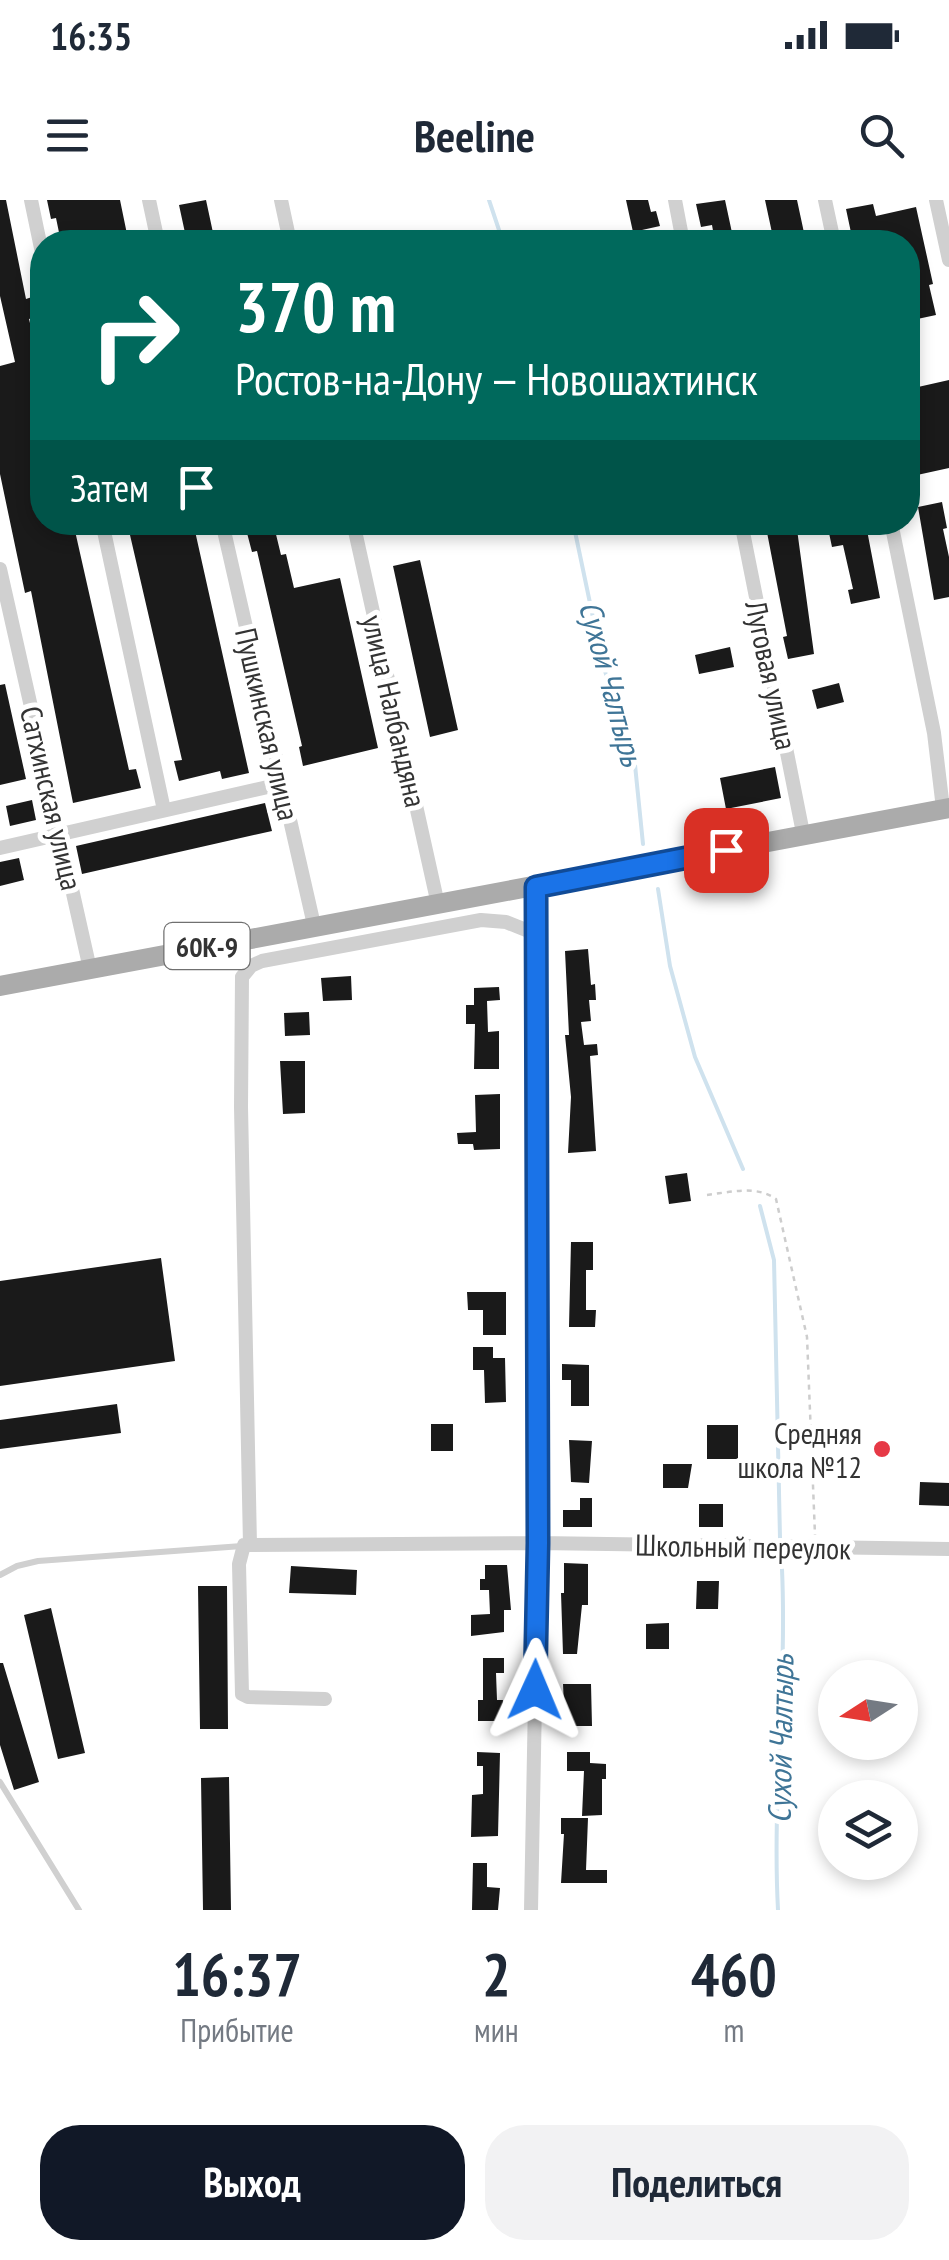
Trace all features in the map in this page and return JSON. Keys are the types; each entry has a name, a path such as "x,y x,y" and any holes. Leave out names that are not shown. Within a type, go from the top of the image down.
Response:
{"main road":[{"name":"60К-9","path":"414,906 947,802"},
{"name":"60К-9","path":"0,986 414,906 536,887 947,802"}],"street":[{"path":"31,200 37,230"},
{"path":"149,200 155,230"},
{"path":"281,200 287,230"},
{"path":"674,200 680,230"},
{"path":"825,200 831,230"},
{"path":"936,200 949,260"},
{"path":"105,535 164,810"},
{"name":"Пушкинская улица","path":"225,535 314,925"},
{"name":"улица Налбандяна","path":"356,535 437,900"},
{"name":"Луговая улица","path":"743,535 802,828"},
{"path":"894,535 947,802"},
{"name":"Сатхинская улица","path":"0,569 90,969"},
{"path":"0,848 281,784"},
{"path":"531,1910 538,1543 536,887"},
{"path":"325,1699 248,1698 242,1694 239,1564 247,1546 241,1107 244,973 262,960 481,920 506,922 536,934"},
{"name":"Школьный переулок","path":"247,1546 538,1543 949,1549"}],"lane":[{"path":"0,1575 38,1561 247,1546"},
{"path":"0,1782 80,1910"}],"path":[{"path":"708,1195 766,1192 776,1199 780,1212 782,1238 807,1336 815,1546"}],"building":[{"path":"0,200 6,200 26,299 30,298 30,535 76,535 129,770 136,769 141,788 73,803 31,591 25,593 0,474 0,366 15,362 0,296"},
{"path":"47,200 120,200 126,230 58,230 56,218 51,219"},
{"path":"206,200 212,230 184,230 179,205"},
{"path":"626,200 648,200 660,226 633,230"},
{"path":"725,200 731,230 713,230 712,225 701,227 696,204"},
{"path":"765,200 797,200 803,230 771,230"},
{"path":"873,204 876,216 916,207 936,315 920,318 920,230 850,230 846,209"},
{"path":"949,380 949,468 920,474 920,387"},
{"path":"942,502 947,528 943,529 949,557 949,597 934,600 920,507"},
{"path":"130,535 196,535 249,773 222,779 220,771 179,781 174,761 182,760"},
{"path":"248,535 276,535 281,555 286,554 294,588 340,578 378,748 303,766 299,747 302,746 257,551 252,552"},
{"path":"768,535 798,535 814,654 788,659 783,637 787,636"},
{"path":"829,535 868,535 880,598 851,604 848,590 853,589 843,545 832,547"},
{"path":"420,560 458,730 430,737 393,566"},
{"path":"730,647 734,667 699,674 695,655"},
{"path":"839,683 844,702 817,709 812,690"},
{"path":"5,684 26,779 0,785 0,685"},
{"path":"775,767 781,798 726,809 720,778"},
{"path":"32,800 36,820 10,826 6,806"},
{"path":"265,803 272,831 82,874 76,846"},
{"path":"19,858 24,880 0,886 0,862"},
{"path":"588,949 596,1000 589,1000 591,1021 581,1022 584,1045 597,1044 598,1055 590,1056 596,1151 568,1153 571,1097 565,1035 569,1035 565,951"},
{"path":"351,976 352,1000 323,1001 321,978"},
{"path":"499,987 500,1000 487,1001 488,1032 499,1031 499,1069 474,1069 475,1024 466,1024 466,1005 474,1005 474,988"},
{"path":"309,1012 310,1035 285,1036 284,1013"},
{"path":"280,1061 305,1061 305,1113 283,1114"},
{"path":"500,1094 500,1149 474,1150 473,1144 458,1144 457,1133 476,1132 475,1095"},
{"path":"687,1173 691,1201 669,1204 665,1176"},
{"path":"571,1242 593,1242 593,1270 586,1270 586,1310 596,1310 595,1327 569,1327"},
{"path":"161,1258 175,1361 0,1386 0,1281"},
{"path":"467,1292 506,1292 506,1335 483,1335 483,1310 468,1310"},
{"path":"473,1347 493,1347 493,1358 505,1358 506,1402 485,1403 484,1370 473,1370"},
{"path":"562,1364 589,1365 589,1406 571,1406 571,1380 562,1380"},
{"path":"117,1404 121,1433 0,1449 0,1420"},
{"path":"431,1424 453,1424 453,1451 431,1451"},
{"path":"707,1425 738,1425 738,1459 707,1459"},
{"path":"569,1440 592,1441 589,1483 571,1482"},
{"path":"663,1464 692,1464 688,1488 663,1488"},
{"path":"920,1482 949,1483 949,1506 919,1505"},
{"path":"580,1498 592,1498 592,1527 563,1527 563,1510 580,1510"},
{"path":"699,1504 723,1504 723,1527 699,1527"},
{"path":"564,1563 588,1564 588,1605 582,1605 577,1654 563,1654"},
{"path":"485,1565 507,1565 511,1610 504,1610 504,1632 471,1636 471,1615 490,1614 489,1590 480,1590"},
{"path":"291,1566 357,1570 356,1595 289,1593"},
{"path":"697,1581 719,1581 718,1609 696,1609"},
{"path":"198,1586 227,1586 228,1729 200,1729"},
{"path":"51,1608 85,1753 58,1759 24,1615"},
{"path":"669,1623 669,1649 646,1649 646,1624"},
{"path":"483,1658 504,1658 504,1673 496,1673 497,1700 503,1700 503,1721 478,1721 478,1700 483,1700"},
{"path":"0,1663 39,1782 14,1790 0,1745"},
{"path":"563,1684 591,1684 592,1726 565,1726"},
{"path":"477,1752 500,1753 498,1836 471,1837 472,1795 483,1794 483,1766 477,1766"},
{"path":"567,1752 590,1752 590,1763 606,1764 602,1815 582,1816 584,1771 567,1771"},
{"path":"229,1777 231,1910 203,1910 201,1778"},
{"path":"561,1818 588,1818 586,1870 607,1870 607,1883 561,1883"},
{"path":"473,1863 487,1863 487,1887 500,1888 498,1910 472,1910"}],"waterway":[{"name":"Сухой Чалтырь","path":"489,200 499,230"},
{"name":"Сухой Чалтырь","path":"576,535 603,665 635,765 643,844"},
{"name":"Сухой Чалтырь","path":"658,889 670,966 695,1057 743,1169"},
{"name":"Сухой Чалтырь","path":"760,1206 774,1260 780,1538"},
{"name":"Сухой Чалтырь","path":"778,1910 782,1569"}],"place":[{"name":"Средняя школа №12","path":"882,1449"}],"route":[{"path":"535,1690 536,887 726,850"}]}
